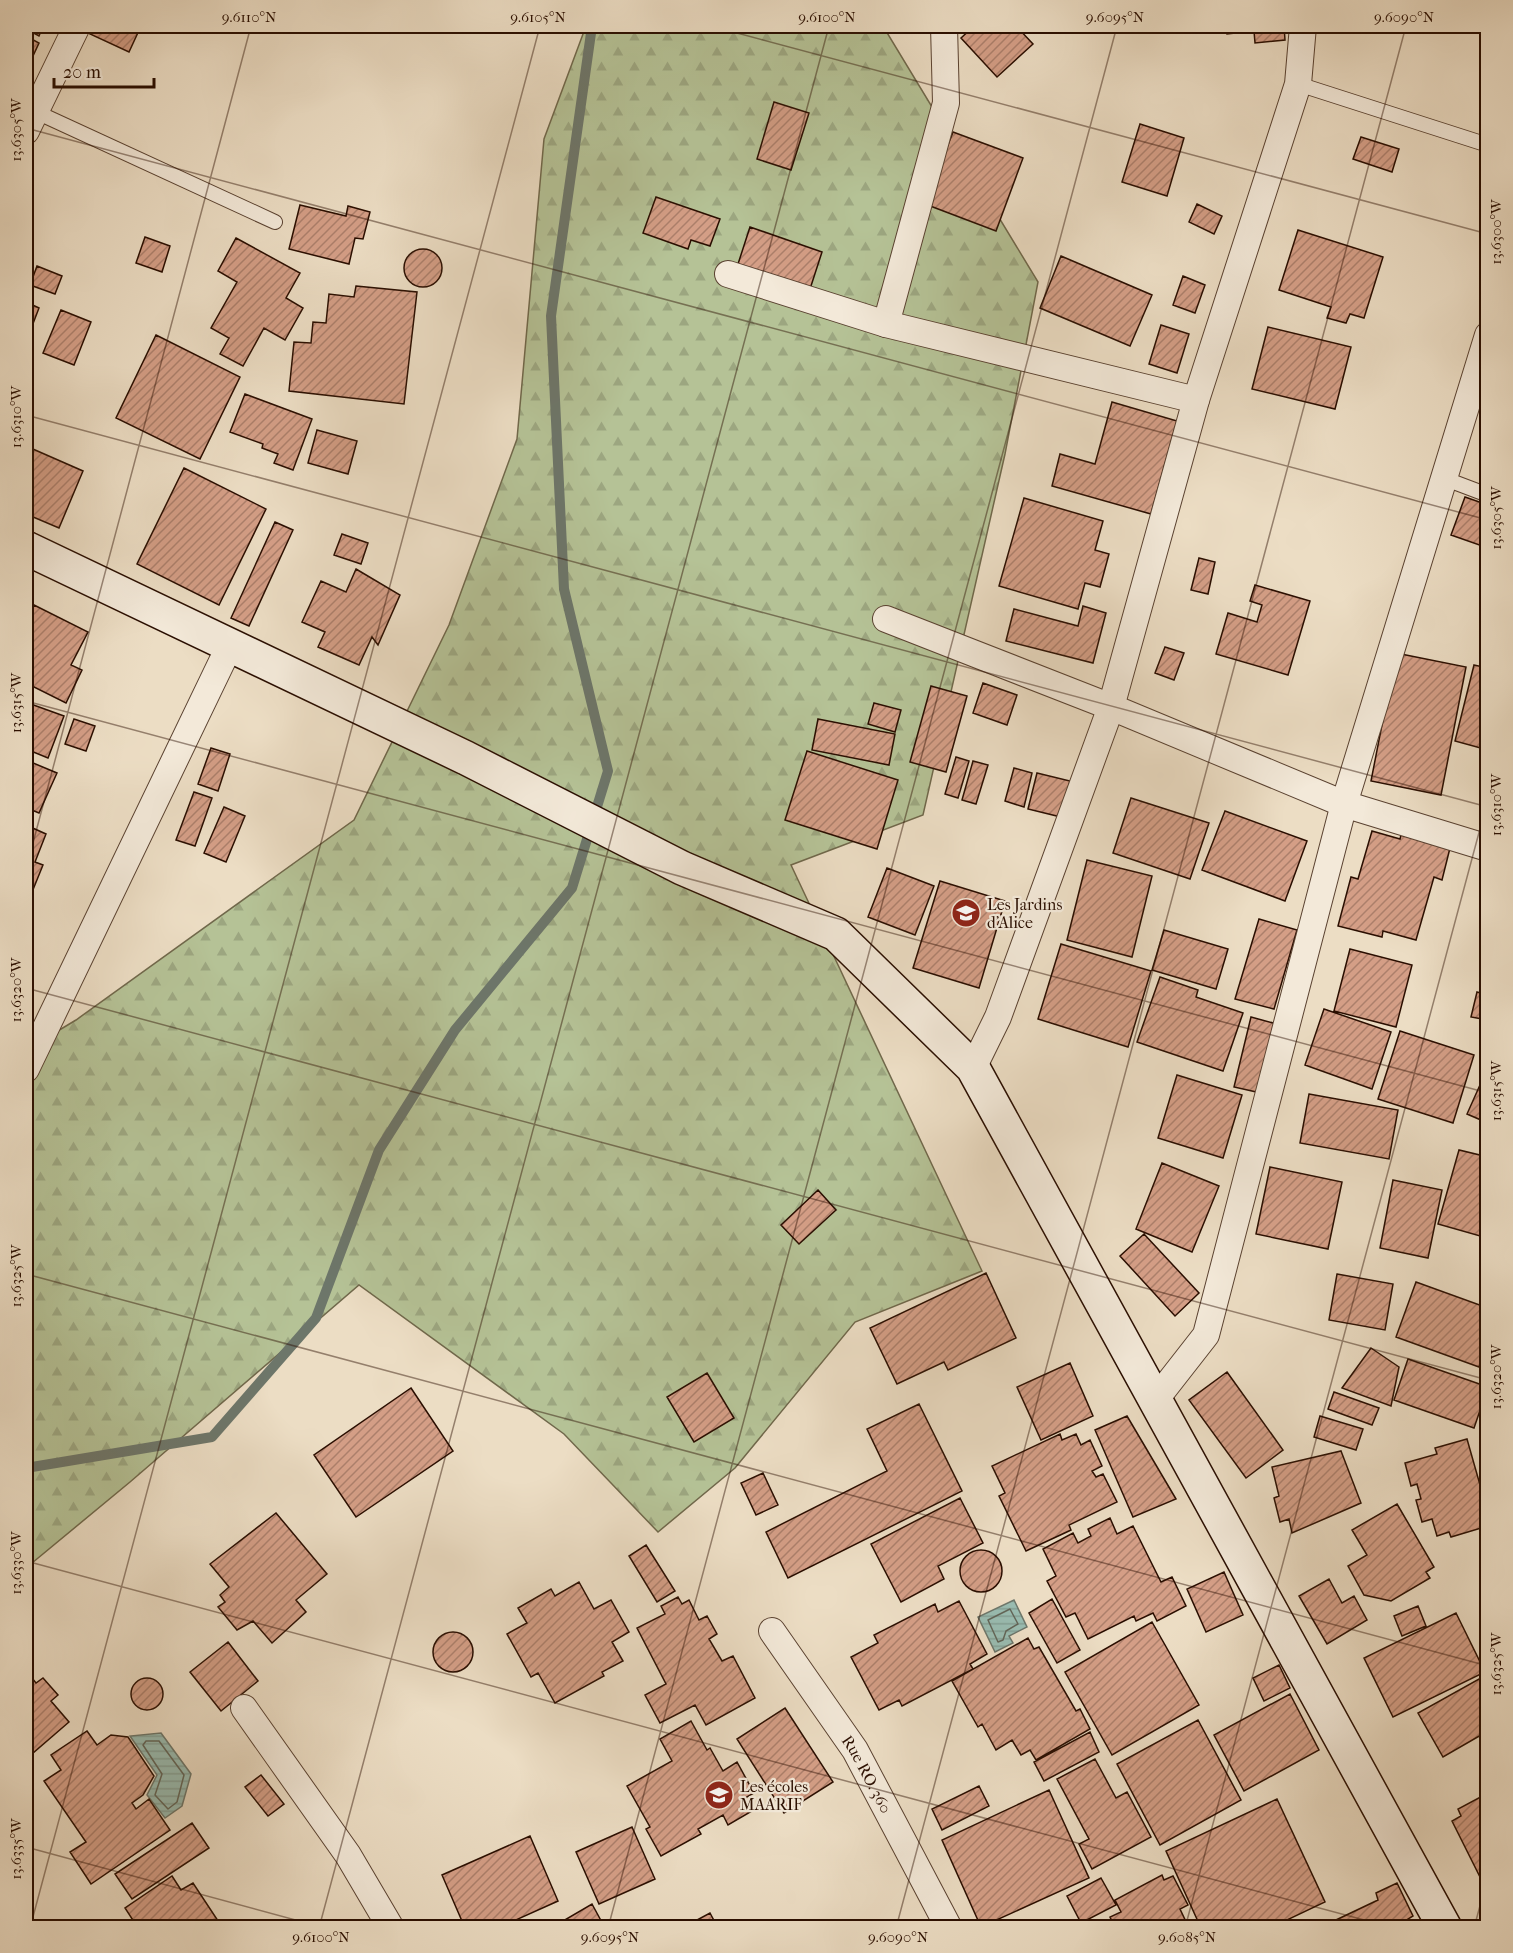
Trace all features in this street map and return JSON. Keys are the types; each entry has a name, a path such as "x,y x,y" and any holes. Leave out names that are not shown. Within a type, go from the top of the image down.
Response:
{"street":[{"path":"28,116 77,26"},
{"path":"885,324 946,103 944,26"},
{"path":"973,1068 998,1017 1111,707 1196,400 1298,84 1303,26"},
{"path":"728,274 885,324 1196,400"},
{"path":"1156,1399 1206,1335 1344,804 1488,335"},
{"path":"26,548 466,758 682,868 836,934 973,1068 1445,1928"},
{"path":"886,619 1111,707 1344,804 1488,848"},
{"path":"26,1069 230,645"},
{"name":"Rue RO. 360","path":"772,1631 855,1750 949,1928"},
{"path":"244,1708 348,1855 391,1928"}],"lane":[{"path":"1298,84 1488,145"},
{"path":"28,116 275,222"},
{"path":"1443,478 1488,495"}],"green space":[{"path":"586,26 883,26 1038,282 1005,454 923,815 791,865 982,1271 855,1322 735,1468 658,1532 564,1434 359,1285 130,1482 26,1568 26,1050 76,1020 354,820 449,625 517,439 544,139"}],"water":[{"path":"1014,1600 1027,1627 1009,1636 1013,1643 995,1652 978,1617"},
{"path":"161,1733 191,1774 182,1806 165,1818 147,1795 157,1775 130,1736"}],"building":[{"path":"26,26 43,26 39,36 26,29"},
{"path":"94,26 141,26 129,52 90,34"},
{"path":"974,26 1016,26 1033,44 997,77 961,38"},
{"path":"1226,26 1284,26 1285,40 1255,43 1254,31 1227,34"},
{"path":"26,36 39,43 26,71"},
{"path":"774,102 809,113 791,170 757,159"},
{"path":"1140,124 1184,138 1167,196 1122,182"},
{"path":"953,132 1023,158 996,231 925,204"},
{"path":"1361,137 1399,149 1392,172 1353,159"},
{"path":"656,197 720,219 710,246 691,240 688,249 643,233"},
{"path":"1197,204 1222,216 1214,234 1189,222"},
{"path":"300,205 346,216 348,206 370,212 363,239 355,238 349,264 289,249"},
{"path":"750,227 822,252 810,289 738,264"},
{"path":"1298,230 1383,257 1364,318 1350,314 1346,323 1327,318 1331,307 1279,290"},
{"path":"145,237 170,246 162,272 136,263"},
{"path":"236,238 300,273 286,298 303,308 285,340 264,328 243,366 220,354 229,338 211,328 237,282 218,271"},
{"path":"423,249 436,255 442,268 436,281 423,287 410,281 404,268 410,255"},
{"path":"1061,256 1152,295 1130,346 1040,308"},
{"path":"37,266 62,276 55,294 30,285"},
{"path":"1183,276 1205,285 1195,313 1173,305"},
{"path":"356,286 417,292 404,404 289,391 294,342 311,343 313,322 326,323 329,294 354,297"},
{"path":"26,302 39,308 26,342"},
{"path":"61,310 91,322 74,365 43,353"},
{"path":"1161,325 1189,334 1177,373 1149,364"},
{"path":"1268,327 1351,347 1335,409 1252,389"},
{"path":"156,335 240,377 200,459 116,418"},
{"path":"245,394 312,419 293,470 274,463 278,454 262,448 263,444 230,432"},
{"path":"1112,402 1177,421 1151,514 1052,486 1060,454 1095,464"},
{"path":"317,430 357,441 348,474 308,463"},
{"path":"26,446 83,471 59,528 26,514"},
{"path":"184,468 266,509 219,605 137,564"},
{"path":"1465,497 1488,505 1488,548 1451,535"},
{"path":"1024,498 1103,521 1095,550 1109,554 1100,587 1085,583 1078,609 999,586"},
{"path":"275,522 293,530 249,626 231,618"},
{"path":"342,534 368,543 361,564 334,555"},
{"path":"1199,558 1215,562 1208,594 1191,590"},
{"path":"356,569 400,595 378,645 372,637 359,665 318,647 325,632 302,622 321,581 346,592"},
{"path":"1255,585 1310,601 1288,675 1216,654 1228,613 1257,622 1262,605 1250,601"},
{"path":"34,605 88,632 71,665 82,670 66,703 26,683 26,623"},
{"path":"1083,606 1106,613 1093,663 1006,641 1014,609 1078,626"},
{"path":"1165,647 1184,653 1174,680 1155,673"},
{"path":"1396,653 1466,667 1441,795 1371,781"},
{"path":"1474,665 1488,668 1488,750 1455,741"},
{"path":"983,683 1017,695 1007,725 973,713"},
{"path":"931,686 967,696 946,772 910,762"},
{"path":"28,703 64,716 48,758 26,749"},
{"path":"874,703 901,710 895,732 868,724"},
{"path":"74,719 95,726 86,751 65,744"},
{"path":"818,719 895,734 889,765 812,750"},
{"path":"211,748 230,754 218,791 198,784"},
{"path":"807,751 898,780 877,849 785,820"},
{"path":"956,757 969,761 958,798 945,794"},
{"path":"26,760 57,773 39,813 27,808 26,811"},
{"path":"973,761 988,765 976,804 962,800"},
{"path":"1014,768 1032,773 1024,807 1005,801"},
{"path":"1037,773 1070,781 1061,817 1028,809"},
{"path":"194,792 212,798 195,846 176,840"},
{"path":"1131,798 1209,823 1190,879 1113,853"},
{"path":"224,807 245,816 226,862 204,853"},
{"path":"1225,811 1307,841 1285,901 1202,870"},
{"path":"26,825 46,834 35,862 43,865 28,902 26,901"},
{"path":"1372,831 1400,839 1401,835 1450,848 1442,880 1434,877 1416,940 1383,931 1382,937 1338,926 1351,877 1358,879"},
{"path":"1087,860 1152,876 1132,957 1067,940"},
{"path":"887,868 934,886 915,935 868,917"},
{"path":"940,881 1005,901 979,988 913,968"},
{"path":"1259,919 1297,930 1274,1009 1235,999"},
{"path":"1164,930 1228,949 1216,989 1152,970"},
{"path":"1061,944 1151,971 1128,1047 1038,1019"},
{"path":"1350,949 1412,965 1396,1027 1334,1011"},
{"path":"1160,977 1198,990 1196,997 1243,1013 1223,1071 1137,1042"},
{"path":"1477,992 1488,995 1488,1020 1471,1017"},
{"path":"1324,1009 1391,1032 1372,1089 1305,1065"},
{"path":"1251,1017 1277,1024 1261,1093 1234,1087"},
{"path":"1400,1031 1474,1055 1453,1123 1378,1099"},
{"path":"1488,1067 1488,1123 1467,1114"},
{"path":"1177,1075 1242,1095 1223,1158 1158,1138"},
{"path":"1309,1094 1398,1110 1389,1159 1300,1143"},
{"path":"1483,1144 1488,1145 1488,1241 1484,1240 1484,1237 1438,1224 1459,1150 1480,1155"},
{"path":"1162,1163 1219,1186 1192,1252 1136,1229"},
{"path":"1270,1167 1342,1182 1328,1249 1256,1234"},
{"path":"1393,1180 1442,1190 1428,1258 1380,1248"},
{"path":"818,1190 836,1210 799,1244 781,1225"},
{"path":"1144,1234 1199,1293 1175,1316 1120,1256"},
{"path":"986,1273 1016,1338 948,1370 944,1362 897,1384 870,1328"},
{"path":"1337,1274 1393,1284 1385,1330 1329,1320"},
{"path":"1416,1282 1488,1308 1488,1342 1479,1367 1396,1337"},
{"path":"1371,1348 1399,1367 1391,1406 1342,1388"},
{"path":"1408,1359 1488,1387 1474,1428 1394,1400"},
{"path":"1070,1363 1093,1416 1041,1440 1017,1387"},
{"path":"1227,1372 1283,1450 1246,1478 1189,1400"},
{"path":"707,1373 734,1418 694,1442 667,1397"},
{"path":"411,1388 453,1451 356,1517 314,1455"},
{"path":"1334,1392 1379,1408 1372,1425 1328,1409"},
{"path":"919,1404 962,1491 788,1578 766,1532 887,1471 867,1429"},
{"path":"1127,1416 1176,1499 1133,1517 1095,1430"},
{"path":"1320,1416 1363,1429 1356,1450 1314,1437"},
{"path":"1060,1434 1062,1440 1076,1434 1081,1445 1090,1440 1102,1466 1092,1471 1096,1477 1103,1474 1117,1502 1069,1525 1071,1530 1026,1551 999,1496 1005,1493 992,1466"},
{"path":"1488,1437 1488,1476 1483,1438"},
{"path":"1467,1439 1488,1513 1488,1526 1451,1537 1449,1532 1437,1536 1432,1519 1422,1522 1416,1500 1421,1499 1417,1484 1411,1486 1405,1463 1437,1454 1435,1448"},
{"path":"1341,1451 1361,1503 1292,1533 1289,1519 1280,1522 1274,1498 1279,1496 1272,1467"},
{"path":"763,1473 778,1505 756,1515 741,1483"},
{"path":"960,1498 983,1543 938,1566 944,1579 901,1602 871,1544"},
{"path":"1397,1504 1434,1567 1426,1572 1430,1578 1391,1601 1364,1595 1348,1566 1367,1555 1352,1530"},
{"path":"276,1513 327,1574 296,1600 306,1612 272,1643 253,1621 237,1630 218,1607 225,1602 220,1595 229,1587 210,1564"},
{"path":"1110,1518 1117,1534 1133,1526 1161,1582 1172,1577 1186,1606 1157,1621 1153,1613 1136,1621 1134,1616 1088,1639 1075,1613 1066,1617 1047,1581 1056,1576 1043,1549 1073,1533 1078,1543 1091,1536 1088,1529"},
{"path":"646,1545 675,1591 657,1602 629,1556"},
{"path":"981,1550 989,1551 996,1556 1001,1563 1001,1579 996,1586 989,1591 981,1592 973,1591 966,1586 961,1579 960,1571 961,1563 966,1556 973,1551"},
{"path":"1224,1572 1243,1615 1206,1632 1187,1589"},
{"path":"1329,1579 1342,1603 1354,1596 1367,1620 1327,1644 1299,1596"},
{"path":"579,1582 594,1609 611,1600 629,1632 612,1642 623,1661 602,1672 604,1676 555,1703 538,1673 531,1677 507,1634 527,1623 518,1608 551,1589 555,1596"},
{"path":"678,1597 682,1604 689,1600 699,1620 707,1616 717,1634 709,1639 722,1661 733,1656 755,1698 706,1725 695,1705 660,1723 645,1695 666,1684 637,1628 665,1614 661,1606"},
{"path":"1052,1599 1080,1650 1057,1663 1029,1613"},
{"path":"959,1601 987,1654 970,1664 973,1669 902,1706 899,1700 879,1710 851,1657 878,1643 874,1635 935,1604 938,1612"},
{"path":"1418,1606 1426,1626 1402,1636 1394,1616"},
{"path":"1456,1613 1485,1672 1393,1717 1364,1658"},
{"path":"1152,1622 1199,1705 1112,1755 1065,1672"},
{"path":"453,1632 461,1633 467,1638 472,1644 472,1660 467,1666 461,1671 453,1672 445,1671 439,1666 434,1660 433,1652 434,1644 439,1638 445,1633"},
{"path":"1028,1638 1034,1649 1039,1647 1076,1711 1080,1709 1090,1729 1036,1760 1030,1750 1021,1755 1012,1740 996,1750 982,1724 978,1727 952,1681"},
{"path":"228,1642 258,1681 221,1711 190,1672"},
{"path":"1279,1665 1290,1688 1264,1701 1253,1678"},
{"path":"1488,1674 1488,1731 1443,1757 1418,1713"},
{"path":"32,1678 36,1683 43,1678 58,1695 51,1701 69,1722 26,1759 26,1683"},
{"path":"147,1678 158,1683 163,1694 158,1705 147,1710 136,1705 131,1694 136,1683"},
{"path":"1290,1694 1319,1750 1244,1791 1214,1735"},
{"path":"785,1708 833,1782 784,1813 737,1739"},
{"path":"1198,1720 1241,1800 1160,1845 1117,1764"},
{"path":"691,1721 707,1750 710,1748 723,1771 737,1762 754,1793 745,1798 752,1811 728,1825 723,1815 698,1829 701,1834 661,1856 646,1829 650,1827 627,1786 672,1761 660,1739"},
{"path":"87,1731 97,1745 111,1735 128,1737 154,1776 143,1795 132,1803 136,1809 149,1799 170,1830 91,1884 70,1852 86,1842 44,1781 61,1770 51,1755"},
{"path":"1090,1732 1099,1752 1044,1781 1034,1762"},
{"path":"1095,1759 1116,1798 1127,1792 1151,1837 1092,1869 1079,1844 1089,1839 1057,1779"},
{"path":"261,1775 284,1804 268,1816 245,1787"},
{"path":"979,1786 989,1806 942,1830 932,1809"},
{"path":"1049,1790 1089,1878 981,1927 942,1840"},
{"path":"1488,1793 1488,1873 1480,1877 1452,1821 1461,1816 1458,1809"},
{"path":"1277,1799 1325,1902 1270,1928 1201,1928 1166,1851"},
{"path":"192,1823 209,1848 132,1899 115,1874"},
{"path":"632,1827 655,1879 599,1904 576,1852"},
{"path":"530,1836 558,1901 498,1928 465,1928 442,1875"},
{"path":"1162,1875 1164,1880 1173,1876 1188,1905 1180,1909 1189,1928 1115,1928 1110,1917 1121,1912 1115,1900"},
{"path":"172,1876 181,1890 193,1883 222,1927 227,1924 229,1928 138,1928 125,1908"},
{"path":"1101,1878 1116,1905 1081,1923 1067,1896"},
{"path":"1397,1883 1413,1916 1408,1919 1412,1928 1339,1928 1336,1920 1378,1900 1376,1893"},
{"path":"592,1904 605,1928 551,1928"},
{"path":"710,1913 718,1928 684,1928 684,1927"}],"waterway":[{"path":"26,1468 212,1437 316,1318 379,1150 455,1030 572,888 608,771 564,589 551,316 592,26"}],"place":[{"name":"Les Jardins d'Alice","path":"966,913"},
{"name":"Les écoles MAARIF","path":"719,1795"}]}
